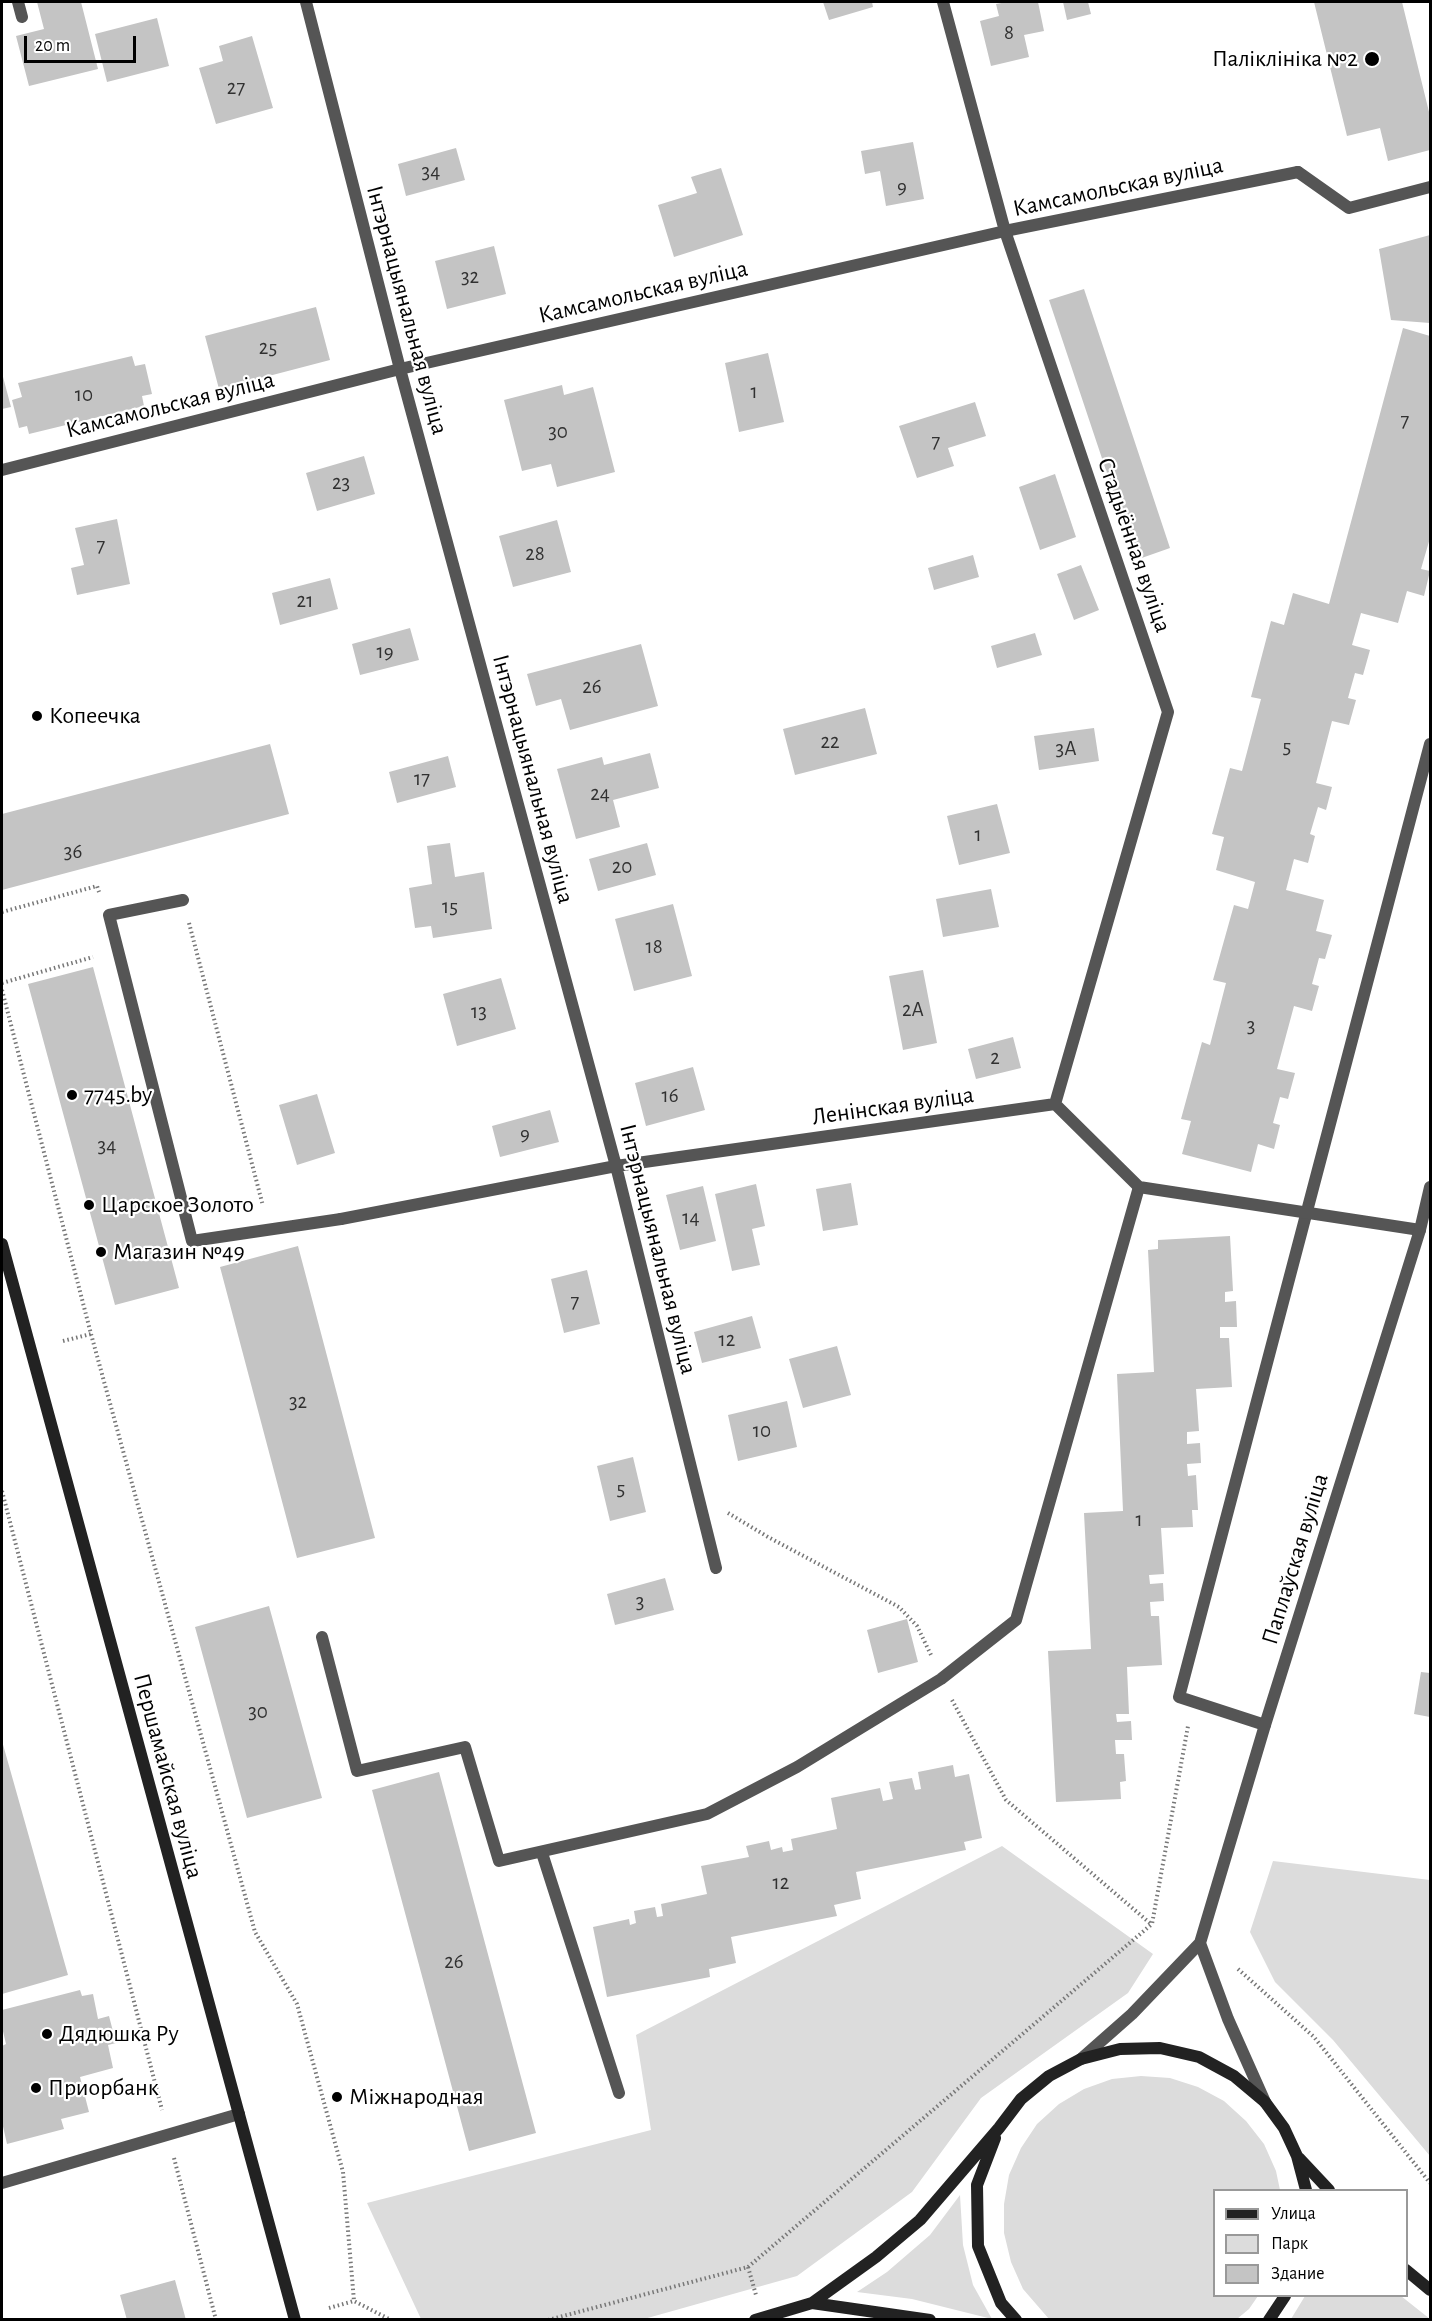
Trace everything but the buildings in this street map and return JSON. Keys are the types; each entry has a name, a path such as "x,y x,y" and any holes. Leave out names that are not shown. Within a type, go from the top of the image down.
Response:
{"main road":[{"name":"Першамайская вуліца","path":"2,1244 295,2319"},
{"path":"755,2319 812,2303 876,2257 920,2220 1021,2099 1049,2076 1081,2059 1120,2049 1160,2048 1199,2057 1234,2076 1265,2102 1284,2128 1297,2156 1306,2189"},
{"path":"999,2128 977,2185 978,2246 1001,2303 1016,2319"},
{"path":"1297,2156 1328,2189"},
{"path":"1408,2271 1431,2290"},
{"path":"1269,2319 1284,2297"},
{"path":"812,2303 930,2319"}],"street":[{"path":"18,2 22,17"},
{"name":"Інтэрнацыянальная вуліца","path":"306,2 400,369 616,1166 717,1568"},
{"name":"Стадыённая вуліца","path":"943,2 1005,231 1168,712 1055,1104"},
{"name":"Камсамольская вуліца","path":"2,470 400,369 1005,231 1298,171 1349,208 1431,187"},
{"path":"1265,1725 1179,1697 1431,744"},
{"path":"117,951 109,915 183,900"},
{"name":"Ленінская вуліца","path":"117,951 192,1241 341,1219 616,1166 1055,1104"},
{"path":"1055,1104 1138,1187 1420,1230"},
{"path":"322,1637 357,1771 465,1747 499,1861 707,1814 796,1767 941,1679 1016,1620 1138,1187"},
{"name":"Паплаўская вуліца","path":"1081,2059 1132,2014 1200,1943 1265,1725 1420,1230 1431,1187"},
{"path":"542,1853 619,2093"},
{"path":"1200,1943 1228,2019 1265,2102"},
{"path":"2,2183 238,2114"}],"path":[{"path":"2,912 97,886 109,915"},
{"path":"183,900 269,1230"},
{"path":"2,983 117,951"},
{"path":"2,990 91,1334 255,1932 297,2004 343,2172 354,2301"},
{"path":"63,1341 91,1334"},
{"path":"698,1488 727,1512 768,1537 899,1607 917,1626 941,1679 1006,1800 1152,1924"},
{"path":"2,1491 216,2319"},
{"path":"548,2319 748,2267 1152,1924 1192,1701"},
{"path":"1237,1968 1314,2037 1431,2183"},
{"path":"748,2267 756,2295"},
{"path":"329,2308 354,2301 391,2319"}],"green space":[{"path":"1002,1846 1153,1954 1128,1993 981,2098 912,2192 797,2276 644,2319 421,2319 367,2203 651,2130 636,2035"},
{"path":"1273,1861 1430,1880 1430,2156 1333,2040 1275,1982 1250,1932"},
{"path":"1141,2076 1170,2078 1198,2087 1224,2101 1246,2121 1264,2144 1276,2171 1280,2189 1213,2189 1213,2297 1257,2297 1249,2309 1237,2319 1049,2319 1023,2289 1011,2262 1004,2233 1004,2204 1009,2175 1021,2148 1037,2124 1059,2104 1084,2089 1112,2079"},
{"path":"960,2195 963,2245 973,2285 992,2319 912,2299 857,2292 887,2272 930,2235"},
{"path":"1304,2297 1402,2297 1430,2319 1291,2319"}],"place":[{"name":"Паліклініка №2","path":"1372,59"},
{"name":"Копеечка","path":"37,716"},
{"name":"7745.by","path":"72,1095"},
{"name":"Царское Золото","path":"89,1205"},
{"name":"Магазин №49","path":"101,1252"},
{"name":"Дядюшка Ру","path":"47,2034"},
{"name":"Приорбанк","path":"36,2088"},
{"name":"Міжнародная","path":"337,2097"}]}
